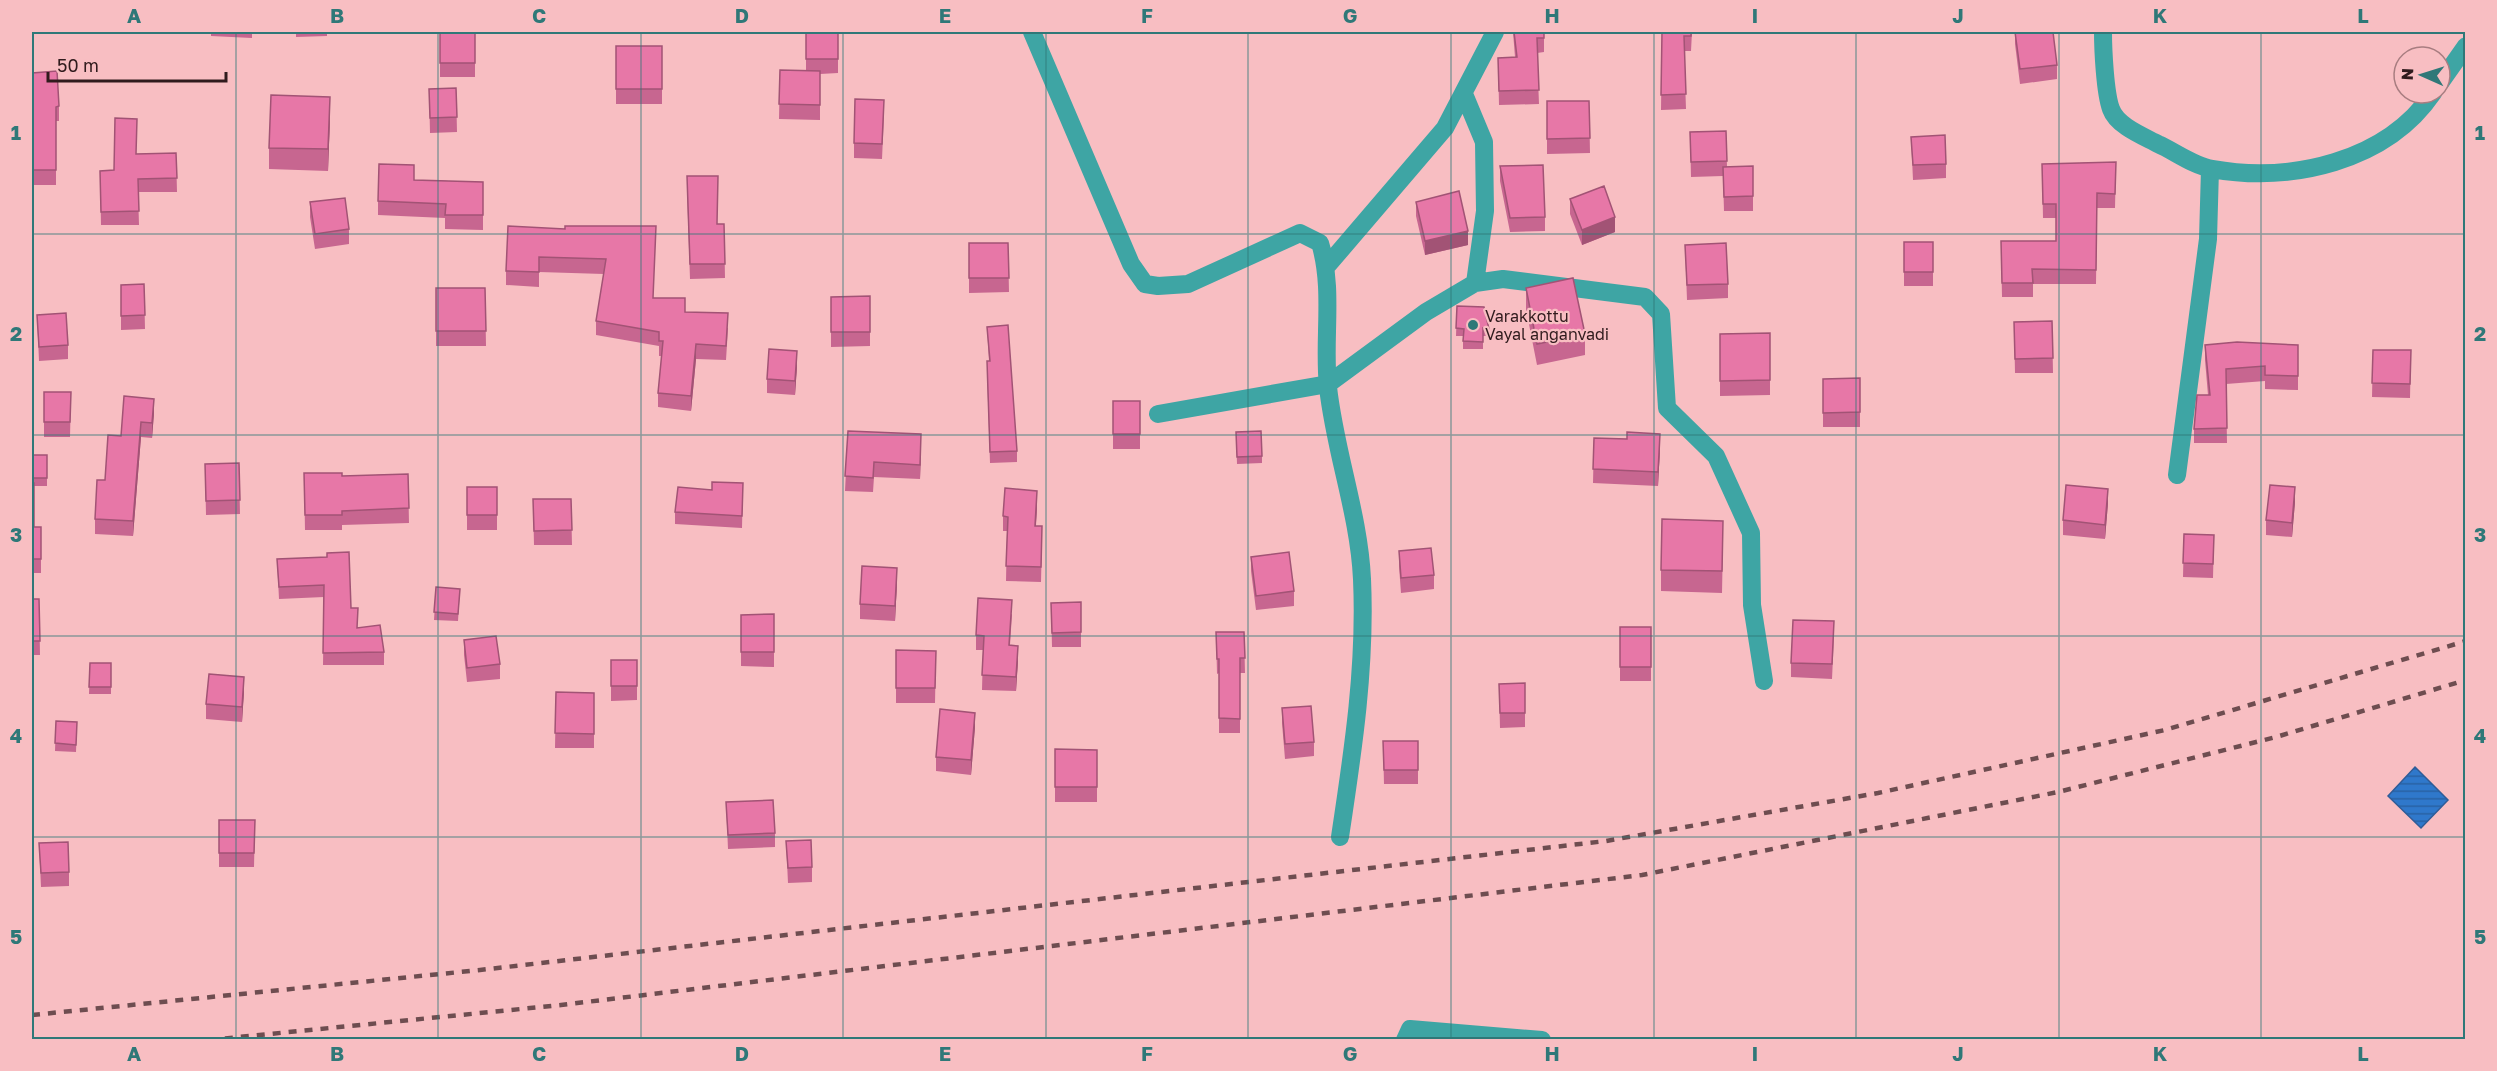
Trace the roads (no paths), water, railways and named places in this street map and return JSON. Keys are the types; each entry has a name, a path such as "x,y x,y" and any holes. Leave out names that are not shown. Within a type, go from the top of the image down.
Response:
{"street":[{"path":"1032,32 1131,264 1145,284 1158,286 1188,284 1300,233 1320,243 1327,266 1328,384 1362,578 1362,649 1357,722 1340,837"},
{"path":"1327,266 1445,128 1495,32"},
{"path":"2103,32 2111,110 2132,131 2210,169 2271,172 2327,166 2378,144 2420,113 2425,105"},
{"path":"2452,66 2466,46"},
{"path":"1464,94 1484,141 1485,211 1475,284"},
{"path":"2177,475 2208,239 2210,169"},
{"path":"1158,414 1328,384 1426,312 1475,284 1503,279 1645,297 1661,314 1667,408 1716,456 1751,533 1752,605 1764,681"},
{"path":"1405,1040 1410,1029 1542,1040"}],"water":[{"path":"2415,767 2448,800 2421,828 2388,796"}],"railway":[{"path":"32,1015 480,970 1606,841 1878,793 2165,730 2466,641"},
{"path":"209,1040 561,1005 1642,875 2058,792 2276,737 2466,680"}],"place":[{"name":"Varakkottu Vayal anganvadi","path":"1473,325"}]}
